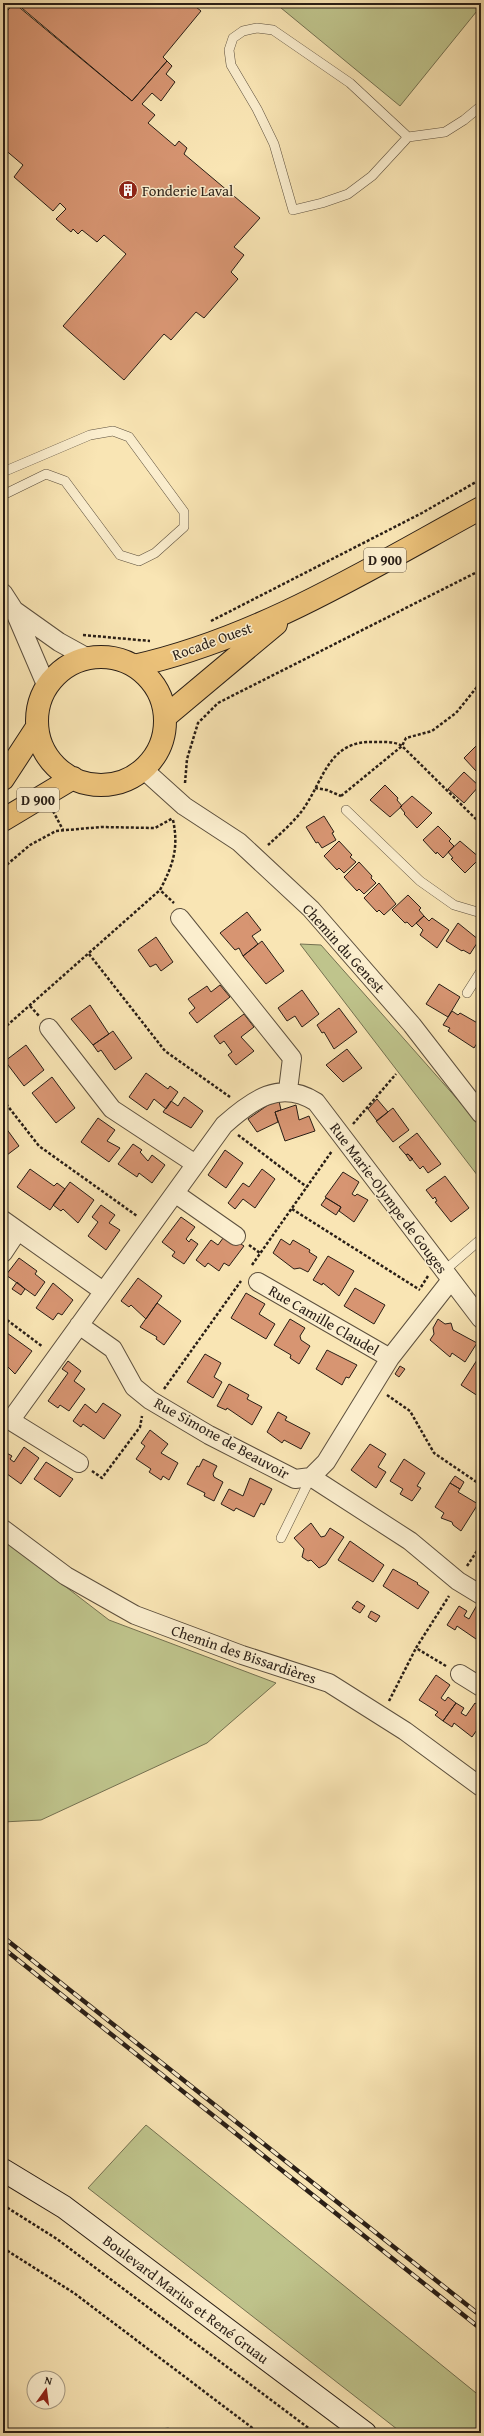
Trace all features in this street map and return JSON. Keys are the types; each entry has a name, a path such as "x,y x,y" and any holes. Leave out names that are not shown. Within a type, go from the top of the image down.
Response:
{"main road":[{"name":"Rocade Ouest","path":"134,666 190,651 289,612 481,508"},
{"name":"Rocade Ouest","path":"165,717 289,612"},
{"path":"88,658 112,658 134,666 150,679 157,691 165,717 163,736 156,754 143,769 127,779 109,784 91,784 73,778 55,765 43,747 37,726 39,706 47,686 58,673 72,664 88,658"},
{"name":"D 900","path":"3,779 37,726"},
{"name":"D 900","path":"3,820 73,778"},
{"name":"Boulevard Marius et René Gruau","path":"3,2170 64,2207 365,2433"}],"street":[{"path":"3,593 8,615 47,686"},
{"path":"8,615 88,658"},
{"name":"Chemin du Genest","path":"143,769 184,806 239,842 311,909 412,1025 481,1114"},
{"path":"79,1463 7,1419 152,1227 176,1194 194,1163 224,1125 249,1103 288,1090 292,1058 180,918"},
{"path":"49,1028 112,1109 194,1163"},
{"name":"Rue Marie-Olympe de Gouges","path":"288,1090 303,1094 316,1102 481,1319"},
{"path":"176,1194 236,1236"},
{"path":"3,1220 17,1232 103,1291"},
{"path":"3,1253 17,1232"},
{"name":"Rue Camille Claudel","path":"251,1275 390,1358"},
{"name":"Rue Camille Claudel","path":"311,1477 326,1462 390,1358 447,1275"},
{"name":"Rue Simone de Beauvoir","path":"79,1325 113,1349 134,1387 150,1400 209,1435 295,1479 311,1477 410,1541 458,1581 481,1595"},
{"name":"Chemin des Bissardières","path":"3,1529 66,1576 135,1616 242,1655 329,1682 384,1717 481,1787"},
{"path":"460,1674 481,1687"}],"lane":[{"path":"408,137 350,83 273,30 258,28 243,31 233,38 229,50 231,65 257,109 274,144 293,210 322,203 348,194 372,176 408,137 446,132 481,106"},
{"path":"3,472 90,435 114,431 129,437 184,512 184,527 155,553 139,561 120,555 65,481 46,474 3,495"},
{"path":"346,810 420,881 454,905 481,913"},
{"path":"467,993 481,971"},
{"path":"447,1275 481,1239"},
{"path":"281,1538 311,1477"}],"path":[{"path":"207,623 422,513 481,479"},
{"path":"3,868 30,846 56,831 101,827 155,828 173,820 184,806 187,759 198,722 218,703 481,570"},
{"path":"81,634 156,641"},
{"path":"341,796 402,746 406,738 432,731 456,713 481,682"},
{"path":"255,858 304,809 337,753 349,746 368,742 397,743 402,746 481,824"},
{"path":"315,788 341,796 346,803 346,810"},
{"path":"3,1029 160,890 173,866 176,837 173,820"},
{"path":"160,890 176,905 180,918"},
{"path":"89,954 165,1051 244,1107"},
{"path":"79,1463 102,1478 140,1427 150,1400 166,1387 251,1275 292,1209 342,1136 396,1074"},
{"path":"3,1100 39,1146 152,1227"},
{"path":"224,1125 307,1187"},
{"path":"292,1209 420,1290"},
{"path":"3,1317 56,1356"},
{"path":"373,1386 410,1412 434,1453 481,1485"},
{"path":"384,1717 393,1690 416,1648 481,1545"},
{"path":"416,1648 460,1674"},
{"path":"3,2205 57,2239 314,2433"},
{"path":"3,2248 74,2293 259,2433"}],"green space":[{"path":"275,3 481,3 481,6 400,106"},
{"path":"300,944 321,945 481,1126 481,1180"},
{"path":"3,1541 14,1547 109,1620 276,1683 207,1743 41,1820 3,1822"},
{"path":"146,2125 481,2397 481,2433 402,2433 88,2188"}],"water":[{"path":"168,2428 182,2433 137,2433"}],"building":[{"name":"Fonderie Laval","path":"14,3 132,101 167,61 172,66 166,74 175,82 161,101 152,93 142,104 155,115 148,123 175,146 179,141 187,148 184,154 260,218 234,247 244,255 231,272 238,279 204,318 196,312 171,340 164,334 124,380 63,326 126,254 104,235 97,242 82,230 78,234 73,229 71,232 56,219 66,209 60,203 53,211 14,177 23,165 3,148 3,16"},
{"path":"16,3 191,3 201,11 163,57 167,61 132,101"},
{"path":"481,741 481,767 476,771 464,758"},
{"path":"464,772 479,786 464,803 448,789"},
{"path":"385,785 398,798 397,800 402,806 390,817 370,800"},
{"path":"412,796 432,813 417,828 404,814 405,813 400,807"},
{"path":"324,816 334,832 332,833 336,840 322,848 318,842 316,843 306,827"},
{"path":"438,826 451,839 449,841 454,846 443,858 437,852 436,854 423,840"},
{"path":"339,841 352,855 350,857 356,862 344,873 339,868 337,870 324,856"},
{"path":"460,841 480,858 465,873 451,859 453,858 448,852"},
{"path":"359,862 372,876 371,878 376,883 364,894 359,889 357,891 344,877"},
{"path":"379,883 396,904 384,915 379,910 377,912 364,898"},
{"path":"408,895 421,908 419,910 424,916 412,927 407,922 405,923 392,910"},
{"path":"247,912 261,930 252,936 258,944 243,956 239,948 235,950 220,933"},
{"path":"424,916 429,921 432,918 449,930 437,948 420,935 423,930 416,923"},
{"path":"458,923 479,940 470,954 446,941"},
{"path":"156,937 173,962 161,971 156,964 150,967 138,950"},
{"path":"262,941 284,971 266,984 243,956"},
{"path":"439,984 460,997 448,1017 426,1004"},
{"path":"220,985 230,997 197,1023 189,1013 195,1008 188,999 207,986 211,992"},
{"path":"302,990 319,1014 302,1027 295,1016 287,1021 278,1008"},
{"path":"90,1005 109,1034 93,1045 71,1019"},
{"path":"339,1008 357,1032 334,1049 324,1032 322,1033 317,1025"},
{"path":"452,1011 458,1015 460,1013 481,1025 481,1037 474,1048 448,1031 450,1028 443,1025"},
{"path":"244,1014 254,1027 241,1037 254,1051 236,1065 228,1055 232,1052 224,1041 220,1044 214,1036"},
{"path":"113,1031 132,1058 115,1070 101,1050 98,1052 93,1045"},
{"path":"26,1045 44,1070 24,1086 5,1061"},
{"path":"347,1049 362,1068 343,1082 326,1065"},
{"path":"146,1073 168,1089 170,1086 178,1092 166,1109 154,1099 147,1110 129,1097"},
{"path":"52,1077 75,1108 56,1123 32,1093"},
{"path":"184,1097 203,1111 191,1128 163,1112 171,1101 178,1106"},
{"path":"377,1099 388,1112 377,1121 368,1109"},
{"path":"279,1101 281,1110 275,1112 278,1122 257,1132 248,1119 268,1105"},
{"path":"296,1105 299,1120 309,1116 315,1131 285,1141 275,1112"},
{"path":"393,1108 409,1130 393,1142 376,1121"},
{"path":"98,1118 115,1130 107,1141 120,1148 109,1162 81,1142"},
{"path":"3,1124 19,1146 3,1158"},
{"path":"417,1133 441,1164 428,1173 423,1166 420,1169 408,1154 406,1155 399,1147"},
{"path":"133,1144 142,1150 140,1152 148,1161 152,1155 165,1165 152,1183 139,1173 137,1177 118,1164"},
{"path":"225,1150 243,1163 226,1188 208,1175"},
{"path":"408,1154 413,1159 410,1161 406,1155"},
{"path":"30,1169 54,1186 57,1183 65,1189 50,1210 17,1187"},
{"path":"262,1169 275,1179 255,1208 243,1199 235,1209 228,1203 243,1183 249,1187"},
{"path":"343,1172 359,1182 352,1194 355,1196 357,1194 368,1200 354,1222 339,1211 341,1207 325,1197"},
{"path":"445,1176 469,1208 451,1222 435,1202 437,1201 435,1197 433,1199 426,1190"},
{"path":"70,1182 94,1200 78,1223 63,1209 61,1211 53,1205"},
{"path":"326,1198 341,1207 336,1215 321,1205"},
{"path":"101,1205 115,1215 109,1223 120,1230 106,1250 88,1236 98,1222 92,1217"},
{"path":"181,1217 195,1227 186,1239 189,1242 191,1239 198,1244 184,1264 172,1256 175,1252 162,1242"},
{"path":"226,1234 244,1246 229,1266 224,1263 219,1271 208,1263 205,1267 196,1260 211,1240 218,1245"},
{"path":"281,1239 290,1245 293,1240 310,1250 309,1252 317,1257 308,1272 300,1268 294,1269 273,1253"},
{"path":"328,1256 354,1271 339,1296 323,1283 322,1285 313,1280"},
{"path":"19,1258 37,1271 35,1274 45,1282 35,1296 6,1275"},
{"path":"138,1278 162,1296 146,1319 131,1305 129,1307 121,1301"},
{"path":"17,1282 25,1289 21,1295 12,1289"},
{"path":"53,1283 73,1300 62,1315 58,1313 53,1320 36,1308"},
{"path":"355,1288 385,1305 374,1324 344,1306"},
{"path":"246,1293 265,1304 259,1314 275,1324 266,1339 231,1318"},
{"path":"157,1303 181,1321 164,1345 156,1339 157,1337 140,1327"},
{"path":"290,1319 305,1328 300,1336 301,1340 310,1346 299,1364 290,1358 291,1355 274,1345"},
{"path":"438,1319 445,1324 451,1323 453,1330 477,1343 465,1362 452,1353 450,1357 430,1340 434,1334 433,1328"},
{"path":"3,1330 7,1333 3,1339"},
{"path":"7,1333 32,1351 15,1374 3,1362 3,1339"},
{"path":"327,1350 357,1365 349,1378 346,1377 342,1385 316,1369"},
{"path":"205,1354 221,1363 214,1377 222,1382 213,1398 187,1382"},
{"path":"477,1360 481,1362 481,1398 461,1385"},
{"path":"68,1361 81,1371 74,1381 85,1389 69,1411 60,1405 58,1408 48,1401 68,1373 62,1369"},
{"path":"400,1366 405,1369 399,1377 395,1374"},
{"path":"229,1384 249,1395 247,1399 262,1407 252,1425 227,1408 226,1410 217,1406"},
{"path":"103,1403 121,1415 104,1439 83,1424 81,1427 73,1421 85,1404 96,1413"},
{"path":"278,1412 287,1417 285,1420 310,1433 301,1449 284,1440 282,1443 267,1432"},
{"path":"150,1430 168,1444 161,1453 178,1463 169,1480 163,1476 161,1480 149,1472 151,1469 136,1459 145,1446 141,1443"},
{"path":"370,1444 386,1454 378,1467 386,1472 376,1488 351,1470"},
{"path":"24,1447 39,1458 21,1484 3,1471 3,1451 12,1456 10,1459 14,1462"},
{"path":"203,1459 217,1466 213,1474 214,1477 223,1482 214,1501 204,1496 205,1493 187,1484 197,1466 199,1467"},
{"path":"404,1459 425,1473 417,1486 421,1488 412,1501 400,1494 403,1489 390,1481"},
{"path":"46,1462 73,1479 60,1497 34,1479"},
{"path":"455,1476 464,1482 460,1489 450,1483"},
{"path":"250,1478 272,1489 264,1505 261,1503 254,1517 236,1508 234,1511 221,1504 229,1489 243,1496"},
{"path":"450,1483 460,1489 458,1492 478,1504 461,1531 453,1525 452,1522 441,1518 444,1513 435,1507"},
{"path":"311,1523 321,1537 325,1536 330,1528 344,1537 326,1564 319,1568 311,1560 308,1561 302,1557 304,1549 294,1538"},
{"path":"350,1541 384,1565 373,1582 338,1560"},
{"path":"393,1569 418,1583 417,1584 429,1592 418,1609 383,1586"},
{"path":"357,1601 365,1606 360,1613 352,1608"},
{"path":"477,1605 481,1607 481,1631 476,1639 457,1626 455,1630 447,1625 459,1606 467,1611 464,1616 469,1619"},
{"path":"371,1611 380,1616 376,1622 368,1617"},
{"path":"436,1675 450,1685 441,1698 445,1701 448,1697 456,1703 443,1721 435,1715 438,1712 419,1700"},
{"path":"456,1703 464,1708 461,1713 466,1716 475,1703 481,1707 481,1724 472,1737 454,1723 452,1727 443,1721"}],"railway":[{"path":"3,1937 481,2316"},
{"path":"3,1948 481,2329"}],"place":[{"name":"Fonderie Laval","path":"128,190"}]}
